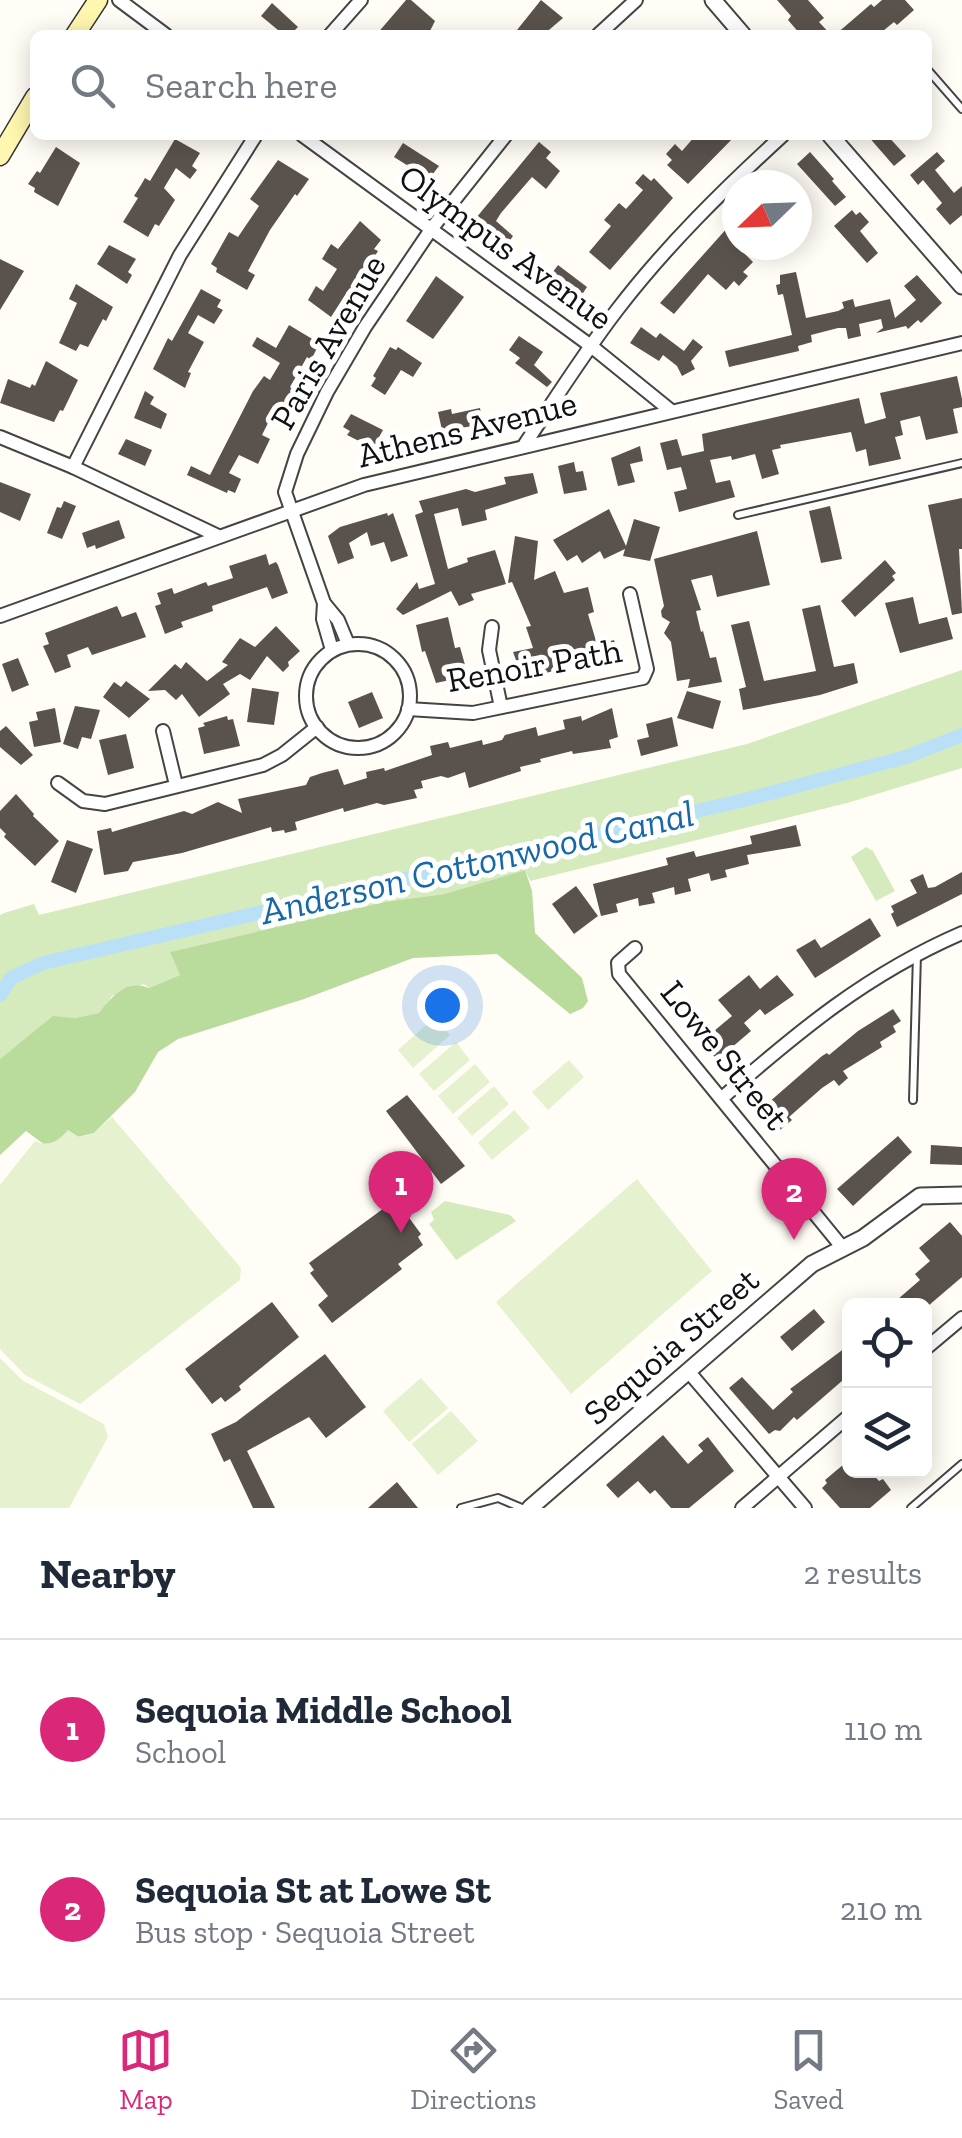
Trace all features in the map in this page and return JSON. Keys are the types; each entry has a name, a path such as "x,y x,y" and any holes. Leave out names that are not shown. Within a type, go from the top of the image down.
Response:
{"main road":[{"path":"78,30 98,0"},
{"path":"0,156 30,105"}],"street":[{"path":"118,0 159,30"},
{"path":"334,30 361,0"},
{"path":"603,30 636,0"},
{"path":"712,0 739,30"},
{"path":"73,467 180,255 253,140"},
{"name":"Olympus Avenue","path":"309,140 591,346 670,410"},
{"name":"Paris Avenue","path":"348,644 338,620 324,603 284,492 297,454 327,392 365,327 432,228 502,140"},
{"path":"525,444 624,300 675,242 778,140"},
{"path":"834,140 962,286"},
{"name":"Athens Avenue","path":"0,616 381,480 962,343"},
{"path":"0,437 218,536"},
{"name":"Renoir Path","path":"408,709 460,714 643,678 647,669 630,594"},
{"name":"Paris Avenue","path":"324,603 323,618 332,650"},
{"path":"492,627 490,650 502,708"},
{"path":"348,644 371,645 392,656 400,664 409,686 408,709 394,734 368,747 340,744 317,728 307,706 308,683 318,662 332,650 348,644"},
{"path":"58,783 76,798 98,804 263,765 317,728"},
{"path":"163,731 176,785"},
{"path":"722,1098 836,1003 917,953 962,934"},
{"name":"Lowe Street","path":"635,948 618,962 620,974 842,1246"},
{"name":"Sequoia Street","path":"530,1508 812,1264 863,1238 920,1196 962,1195"},
{"path":"932,1343 962,1318"},
{"path":"688,1371 805,1508"},
{"path":"742,1508 842,1422"}],"lane":[{"path":"932,75 962,108"},
{"path":"738,515 962,463"},
{"path":"913,1100 917,953"},
{"path":"911,1508 962,1464"},
{"path":"461,1508 498,1498 522,1508"}],"green space":[{"path":"962,670 962,768 847,803 530,881 525,870 444,894 384,902 171,952 180,975 149,988 144,984 112,996 100,1013 53,1017 0,1059 0,915 4,913 34,904 39,915 747,744"},
{"path":"866,847 873,851 895,891 876,901 851,857"},
{"path":"525,870 532,891 535,933 582,978 588,1001 583,1008 570,1014 497,954 413,958 304,999 178,1039 158,1052 135,1092 94,1133 45,1145 26,1131 0,1155 0,1059 53,1016 75,1018 99,1013 127,987 149,988 180,975 170,952 384,902 444,894"},
{"path":"434,1018 450,1035 413,1068 398,1050"},
{"path":"456,1042 470,1060 434,1091 419,1074"},
{"path":"569,1060 584,1077 548,1110 532,1092"},
{"path":"475,1064 490,1082 453,1114 438,1096"},
{"path":"494,1086 509,1104 472,1136 457,1118"},
{"path":"514,1110 530,1128 492,1160 478,1143"},
{"path":"112,1117 241,1268 240,1280 80,1404 25,1375 0,1349 0,1185 35,1141 53,1142 68,1130 79,1137 94,1133"},
{"path":"637,1179 712,1271 571,1394 496,1302"},
{"path":"445,1201 510,1215 516,1221 456,1260 429,1224 434,1220 431,1212"},
{"path":"0,1358 22,1380 104,1424 108,1437 69,1508 0,1508"},
{"path":"421,1378 448,1408 409,1442 383,1411"},
{"path":"451,1411 478,1441 438,1475 412,1444"}],"building":[{"path":"406,0 435,21 430,30 380,30"},
{"path":"541,0 563,18 549,30 517,30"},
{"path":"777,0 808,0 824,18 819,22 826,30 797,30 788,20 791,16"},
{"path":"882,0 905,0 914,10 884,30 841,30 871,4 874,7"},
{"path":"272,3 298,27 278,30 261,16"},
{"path":"174,140 200,153 192,166 197,170 190,179 176,168 164,188 175,200 148,237 123,222 145,178 150,181"},
{"path":"692,140 731,140 688,184 667,165 672,160 666,154 675,144 682,151"},
{"path":"871,140 892,140 906,156 894,166"},
{"path":"539,142 551,152 546,158 560,171 546,189 532,177 501,213 496,221 513,236 503,250 471,224"},
{"path":"403,143 439,166 429,179 394,157"},
{"path":"56,147 80,163 58,206 28,184"},
{"path":"810,152 846,197 835,206 812,181 812,170 802,170 797,164"},
{"path":"937,152 945,161 935,170 954,193 962,186 962,215 950,225 936,209 942,203 923,180 918,185 910,175"},
{"path":"278,160 309,179 270,230 248,271 255,275 247,290 216,272 211,264 229,232 238,237 259,206 250,199"},
{"path":"643,174 651,181 654,178 673,198 610,270 589,252 611,226 604,220 619,203 626,209 643,190 635,183"},
{"path":"852,210 869,222 860,231 878,253 867,263 834,226"},
{"path":"360,221 381,240 374,249 378,251 331,317 308,300 316,286 323,291 337,269 322,259 331,244 338,249"},
{"path":"722,234 722,260 753,262 743,272 748,276 739,286 734,281 726,290 708,274 674,314 660,303"},
{"path":"109,245 136,259 128,272 132,275 127,284 97,264"},
{"path":"0,259 24,271 0,310"},
{"path":"558,265 587,287 577,302 547,280"},
{"path":"796,272 806,318 838,311 844,308 842,302 853,299 855,307 890,299 895,318 916,300 904,286 917,275 942,303 921,323 918,320 908,329 906,326 876,333 883,328 881,319 859,324 861,336 848,339 846,328 838,328 811,335 812,342 798,346 799,351 729,367 725,351 792,335 783,294 778,295 776,285 780,284 780,275"},
{"path":"436,276 464,297 433,339 406,321"},
{"path":"76,284 113,307 88,347 80,344 76,351 59,343 77,303 69,299"},
{"path":"201,289 221,300 217,307 223,310 214,324 198,315 188,333 204,342 188,372 191,373 185,388 153,369 168,338 172,341"},
{"path":"289,325 318,346 290,387 294,390 279,419 272,415 262,435 270,439 258,464 239,455 229,473 241,479 235,493 187,475 191,466 210,475 253,391 264,376 270,380 280,363 252,346 257,337 276,348"},
{"path":"641,327 656,338 660,333 684,351 693,339 703,347 691,361 695,369 682,376 677,366 663,355 659,361 630,343"},
{"path":"519,336 543,352 534,365 552,382 547,387 515,363 520,358 509,350"},
{"path":"390,347 398,347 422,363 413,377 401,370 385,395 371,386"},
{"path":"46,361 78,380 54,422 0,403 8,379 30,388 35,386"},
{"path":"957,376 962,399 962,407 953,409 958,433 926,440 920,416 900,421 903,435 895,437 901,459 869,466 866,449 856,452 851,432 780,445 781,448 772,450 779,474 762,479 755,454 710,460 716,483 730,480 735,497 679,512 674,492 687,489 681,467 667,470 660,443 677,439 682,456 704,451 702,434 859,398 865,424 886,418 880,393"},
{"path":"145,391 154,397 150,404 167,414 161,429 134,418"},
{"path":"480,408 483,425 442,430 438,412 451,409 452,414"},
{"path":"351,414 383,430 373,448 347,435 350,431 343,427"},
{"path":"126,439 152,450 145,466 118,454"},
{"path":"640,446 643,461 630,464 635,482 618,486 611,458"},
{"path":"574,462 576,472 583,471 587,490 564,494 558,466"},
{"path":"533,473 538,493 485,510 487,520 462,526 458,508 434,514 448,569 468,562 467,558 495,550 506,584 471,594 474,600 459,606 451,591 403,615 396,609 417,582 419,589 435,584 415,515 423,512 419,501 466,489 475,492 506,484 504,477"},
{"path":"0,482 31,494 20,521 0,512"},
{"path":"962,498 962,613 952,615 928,505"},
{"path":"64,501 76,506 62,539 47,533 57,507 61,508"},
{"path":"830,506 842,559 821,563 809,511"},
{"path":"609,509 626,546 634,519 660,527 650,561 623,556 625,549 604,559 600,551 582,563 577,555 567,561 553,540"},
{"path":"393,513 408,556 391,562 384,542 371,546 367,532 349,543 354,558 338,564 328,536 340,527"},
{"path":"119,520 125,538 96,549 95,545 87,548 82,533"},
{"path":"757,531 770,585 717,597 712,575 691,580 701,610 696,611 701,632 710,658 716,657 722,682 688,688 690,679 677,681 671,642 664,633 670,622 662,617 664,606 654,559"},
{"path":"515,536 538,541 534,580 555,571 564,593 588,587 594,612 588,614 596,641 601,644 614,640 619,655 579,665 576,653 555,659 558,670 525,678 513,652 533,648 526,627 531,626 512,582 508,583"},
{"path":"266,554 269,565 278,565 288,593 272,599 267,587 212,606 213,611 181,622 183,627 165,634 155,606 161,604 157,593 172,588 174,594 206,582 208,586 233,578 229,566"},
{"path":"885,560 896,573 892,576 895,580 855,617 841,601"},
{"path":"913,597 919,624 947,617 953,639 900,653 885,603"},
{"path":"820,605 834,667 854,663 858,683 743,710 739,689 746,687 731,625 749,621 764,681 816,671 802,609"},
{"path":"117,606 122,617 136,612 146,637 92,655 88,647 67,655 71,667 55,673 43,646 49,644 45,633"},
{"path":"448,617 455,648 460,647 465,665 456,667 459,678 436,683 425,651 422,652 416,625"},
{"path":"276,626 300,651 288,662 289,666 283,672 267,656 250,680 240,674 223,684 230,694 199,717 182,694 176,700 165,690 148,691 175,664 181,669 186,662 207,681 228,665 222,662 240,638 255,647"},
{"path":"18,658 29,685 12,692 2,664"},
{"path":"126,681 150,699 129,718 103,697 114,682 121,687"},
{"path":"252,688 279,692 274,725 247,722"},
{"path":"687,691 721,701 713,729 677,718"},
{"path":"372,692 383,718 359,728 348,702"},
{"path":"75,706 100,710 91,739 82,737 78,749 63,744"},
{"path":"55,708 61,742 34,747 29,722 38,720 36,712"},
{"path":"612,708 618,737 609,740 611,748 573,754 572,751 540,759 541,762 520,767 521,771 469,788 465,772 421,781 423,788 414,790 417,798 344,812 343,808 295,822 297,830 272,832 271,827 182,853 133,862 128,871 104,875 97,831 111,828 112,832 184,811 192,814 218,802 242,813 238,799 306,785 310,777 322,773 338,769 344,785 367,778 366,772 384,768 385,771 432,755 430,746 448,742 450,748 482,740 483,745 536,727 538,736 565,729 563,720 581,716 582,721"},
{"path":"227,716 228,720 233,719 240,746 204,754 198,728"},
{"path":"672,717 678,746 641,756 637,740 649,737 646,724"},
{"path":"6,726 33,755 21,765 0,747 0,731"},
{"path":"126,734 134,768 108,775 99,740"},
{"path":"16,794 59,841 35,866 4,837 6,834 0,828 0,811"},
{"path":"796,825 801,846 747,855 749,864 725,870 727,877 711,881 709,873 688,879 691,891 675,895 674,887 652,893 655,903 639,906 638,898 616,904 618,912 601,916 593,884 668,865 666,858 694,851 696,857 752,844 750,836"},
{"path":"67,840 93,849 76,893 51,882"},
{"path":"962,872 962,894 897,927 891,906 917,893 910,880 923,874 928,888 935,887"},
{"path":"576,886 598,916 574,934 552,904"},
{"path":"870,918 881,936 815,978 796,950 815,939 821,948"},
{"path":"749,975 760,989 777,975 794,995 765,1015 760,1009 744,1023 751,1031 717,1060 688,1024 700,1014 714,1031 732,1016 718,1000"},
{"path":"893,1009 901,1021 893,1026 896,1032 880,1042 882,1047 843,1071 848,1078 839,1086 834,1080 822,1088 780,1130 760,1110 822,1056 829,1055"},
{"path":"407,1095 465,1166 441,1184 386,1111"},
{"path":"898,1136 912,1152 853,1206 837,1189"},
{"path":"931,1145 962,1147 962,1165 930,1164"},
{"path":"391,1203 398,1212 403,1209 421,1234 418,1237 423,1245 398,1264 402,1269 332,1323 318,1305 328,1296 310,1273 314,1270 309,1263"},
{"path":"950,1222 962,1236 962,1277 932,1303 932,1298 899,1298 920,1280 915,1274 930,1261 919,1248"},
{"path":"272,1302 299,1337 239,1386 241,1390 225,1402 221,1397 212,1404 185,1369"},
{"path":"814,1309 825,1322 792,1351 780,1337"},
{"path":"842,1350 842,1381 780,1431 769,1434 729,1388 742,1377 773,1410 793,1392 790,1389"},
{"path":"325,1354 366,1407 326,1438 309,1417 247,1451 275,1508 253,1508 230,1459 224,1462 211,1434 236,1422"},
{"path":"663,1435 688,1464 703,1451 698,1445 708,1437 734,1471 689,1508 671,1508 655,1490 650,1494 638,1481 618,1498 606,1485"},
{"path":"842,1466 842,1478 883,1479 891,1490 870,1508 840,1508 822,1488 825,1480"},
{"path":"397,1482 418,1508 368,1508"}],"waterway":[{"name":"Anderson Cottonwood Canal","path":"0,995 11,978 43,963 740,801 906,757 962,735"}],"place":[{"name":"Sequoia Middle School","path":"401,1233"},
{"name":"Sequoia St at Lowe St","path":"794,1240"}]}
